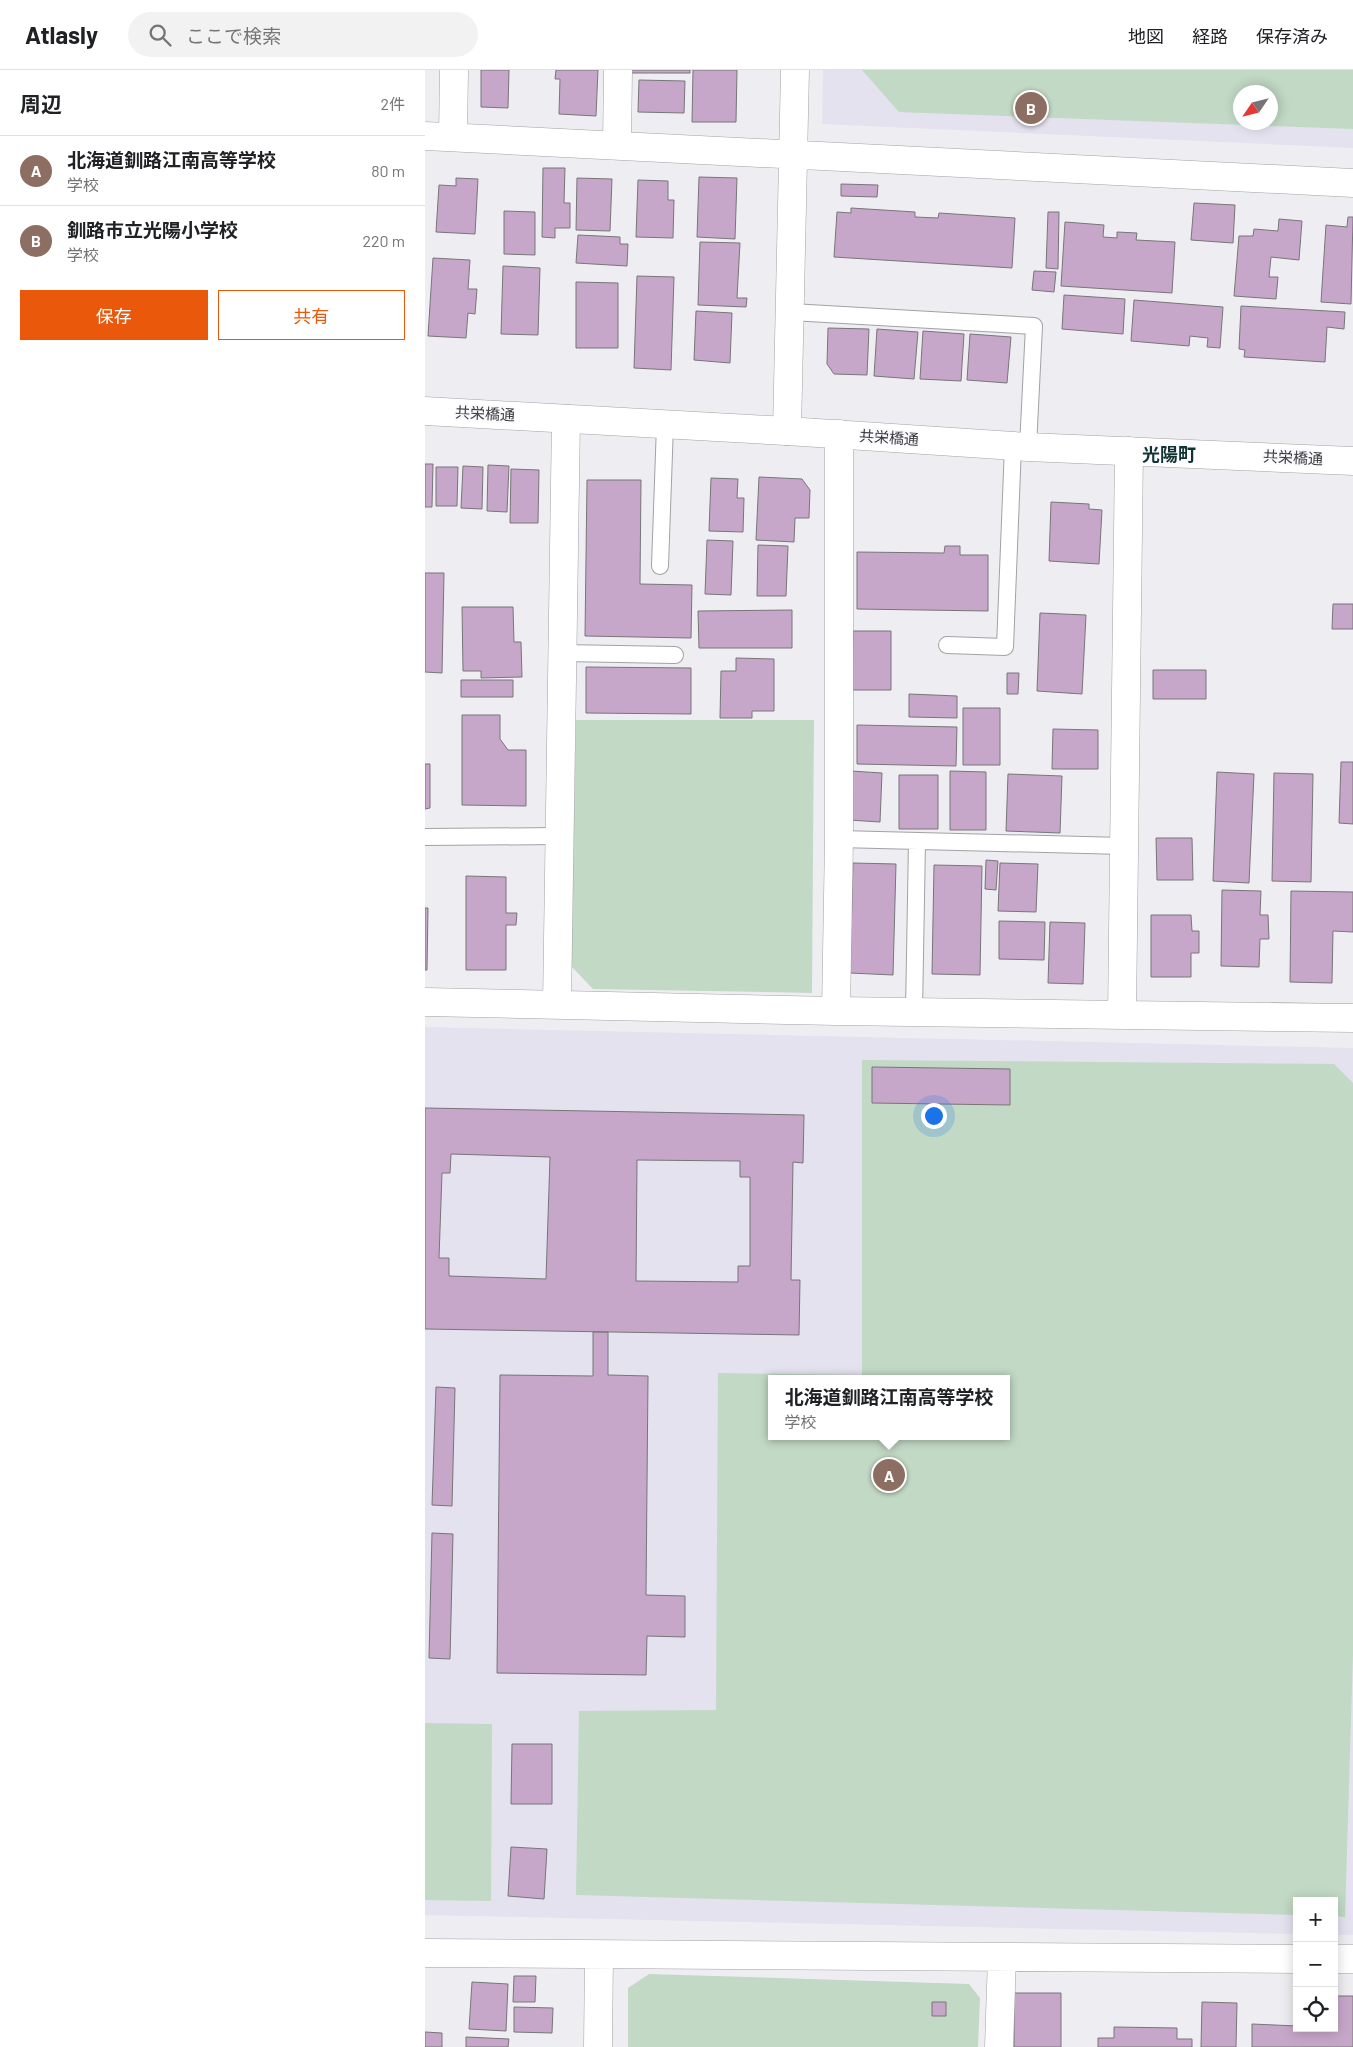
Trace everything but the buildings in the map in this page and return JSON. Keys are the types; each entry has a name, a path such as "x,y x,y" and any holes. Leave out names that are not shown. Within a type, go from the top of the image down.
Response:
{"street":[{"path":"453,138 454,70"},
{"path":"617,145 618,70"},
{"path":"787,431 795,70"},
{"path":"425,136 1353,183"},
{"name":"共栄橋通","path":"425,411 1020,446 1353,461"},
{"path":"557,1005 566,419"},
{"path":"836,1011 839,839 839,434"},
{"path":"1122,1015 1129,451"},
{"path":"425,1002 836,1011 1353,1018"},
{"path":"425,1953 1293,1959"},
{"path":"598,2047 599,1955"},
{"path":"999,2047 1002,1957"},
{"path":"1338,1959 1353,1959"}],"lane":[{"path":"791,312 1034,326 1020,446 1005,647 947,645"},
{"path":"660,566 665,425"},
{"path":"562,653 675,655"},
{"path":"425,837 559,836"},
{"path":"839,839 1124,846"},
{"path":"914,1012 917,841"}],"shaded area":[{"path":"823,70 1353,70 1353,148 822,124"},
{"path":"425,1027 1353,1048 1353,1935 1338,1935 1338,1897 1293,1897 1293,1934 425,1915"}],"green space":[{"path":"862,70 1353,70 1353,129 1278,126 1278,85 1233,85 1233,125 899,112"},
{"path":"576,720 814,720 812,993 593,989 571,966"},
{"path":"862,1060 1334,1064 1353,1083 1353,1653 1345,1917 1338,1916 1338,1897 1293,1897 1293,1915 576,1895 579,1711 716,1710 718,1373 862,1375"},
{"path":"425,1723 492,1724 491,1901 425,1900"},
{"path":"649,1974 969,1984 980,1998 978,2047 628,2047 628,1988"}],"place":[{"name":"釧路市立光陽小学校","path":"1031,108"},
{"name":"北海道釧路江南高等学校","path":"889,1475"}],"district":[{"name":"光陽町","path":"1169,455"}]}
